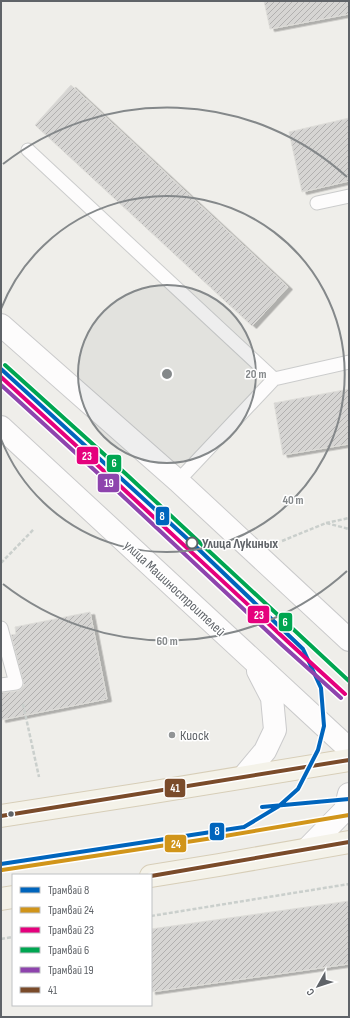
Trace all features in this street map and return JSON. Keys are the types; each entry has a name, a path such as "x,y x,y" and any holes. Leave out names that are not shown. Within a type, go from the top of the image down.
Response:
{"main road":[{"path":"1,325 178,481 349,640"},
{"name":"улица Машиностроителей","path":"1,427 349,749"},
{"path":"244,776 266,751 275,730 272,698 251,658"},
{"path":"1,816 349,760"},
{"path":"307,848 344,810 349,794"},
{"path":"152,876 349,842"},
{"path":"1,899 12,897"}],"lane":[{"path":"28,150 274,378"},
{"path":"317,203 349,196"},
{"path":"178,481 274,378 349,362"},
{"path":"1,628 16,683 1,685"}],"path":[{"path":"279,543 326,523 349,518"},
{"path":"326,523 349,529"},
{"path":"1,562 34,529"},
{"path":"16,683 24,708 39,777"},
{"path":"152,916 349,884"},
{"path":"1,939 12,937"}],"building":[{"path":"264,1 349,1 349,14 270,29"},
{"path":"71,85 288,287 252,326 35,125"},
{"path":"349,118 349,181 302,192 289,132"},
{"path":"349,389 349,444 283,455 274,403"},
{"path":"90,612 107,699 1,720 1,693 17,691 24,685 11,635 16,634 15,627"},
{"path":"349,901 349,964 152,992 152,929"}],"tram line":[{"name":"6","path":"5,365 126,474 349,681"},
{"name":"8","path":"1,369 192,543 303,649 321,688 324,726 318,750 298,789 279,806 244,827 1,864"},
{"name":"23","path":"1,377 345,694"},
{"name":"19","path":"1,385 341,698"},
{"name":"8","path":"262,807 349,799"},
{"name":"24","path":"2,870 213,838 349,815"}],"transit line":[{"name":"41","path":"1,816 349,760"},
{"name":"41","path":"152,876 349,842"}],"place":[{"name":"Улица Лукиных","path":"192,543"},
{"name":"Киоск","path":"172,735"}]}
